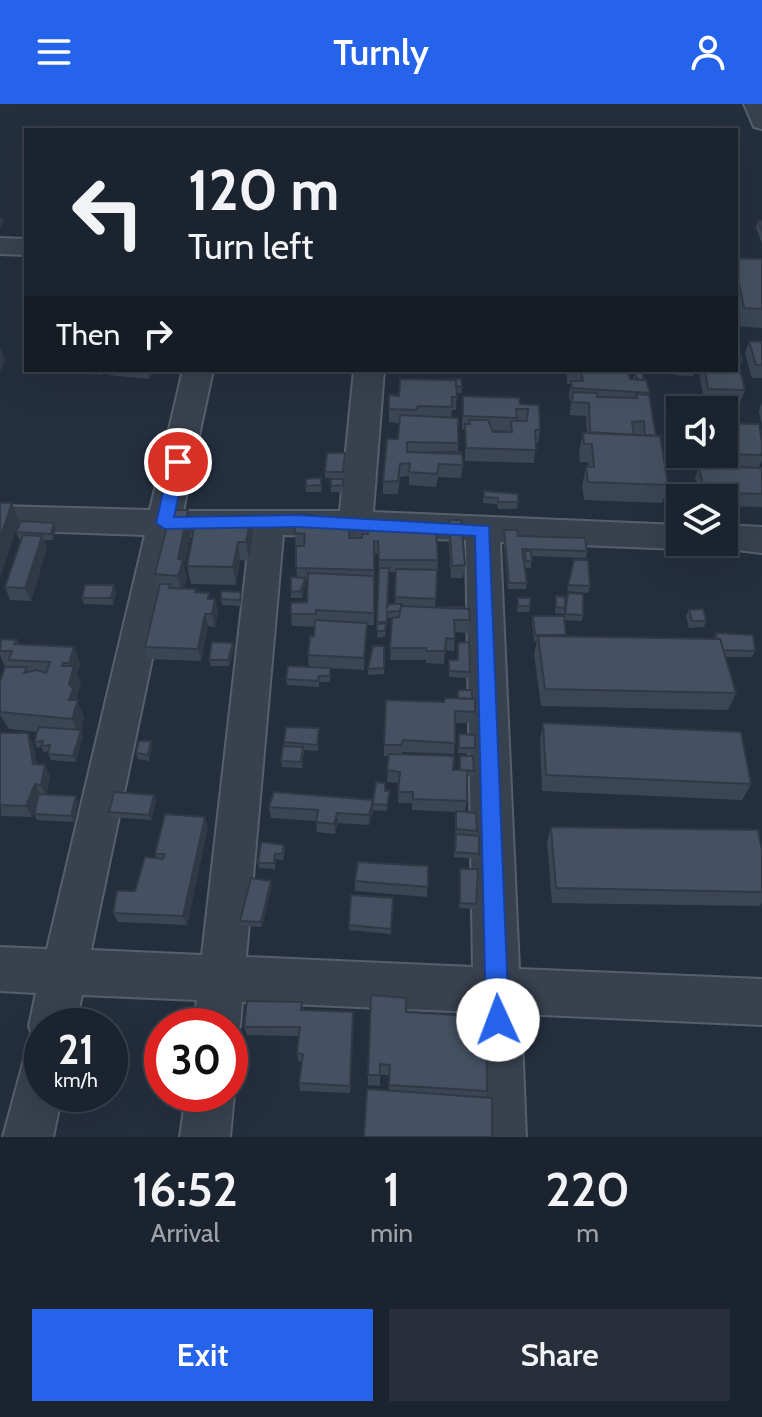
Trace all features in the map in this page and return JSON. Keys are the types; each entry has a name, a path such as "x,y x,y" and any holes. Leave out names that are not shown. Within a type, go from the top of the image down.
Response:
{"street":[{"path":"755,104 762,122"},
{"path":"0,246 24,247"},
{"path":"56,1008 198,372"},
{"path":"355,523 369,372"},
{"path":"0,518 165,523 355,523 666,537"},
{"path":"219,1008 268,521"},
{"path":"483,530 501,1137"},
{"path":"738,539 762,540"},
{"path":"0,969 762,1002"},
{"path":"28,1137 33,1112"},
{"path":"205,1137 208,1112"}],"building":[{"path":"738,258 762,259 762,309 744,308"},
{"path":"749,341 762,342 762,365 756,365"},
{"path":"739,366 745,390 708,389 705,372 738,372"},
{"path":"581,372 628,372 630,379 646,380 650,393 572,388 571,381 583,381"},
{"path":"634,372 642,372 644,380 637,379"},
{"path":"400,379 456,380 457,397 452,397 452,407 389,409 389,395 399,396"},
{"path":"449,379 461,379 462,387 456,386 456,380"},
{"path":"573,392 597,393 597,397 637,398 636,394 649,395 656,436 645,435 644,421 632,422 634,435 590,432 589,403 572,402"},
{"path":"463,396 519,398 520,404 539,405 540,430 535,430 536,450 466,448 465,424 470,424 469,420 488,420 493,432 512,432 511,421 527,421 528,409 516,409 517,418 463,416"},
{"path":"400,415 458,418 458,443 407,442 407,452 462,454 463,465 439,464 437,474 409,472 410,463 400,464 398,481 383,482 387,439 398,439"},
{"path":"738,423 759,424 762,455 738,454"},
{"path":"583,433 660,436 668,484 588,482 586,467 594,467 592,444 584,444"},
{"path":"327,453 345,453 343,472 325,472"},
{"path":"699,468 762,468 762,494 738,493 738,484 702,484"},
{"path":"321,478 321,485 306,486 306,479"},
{"path":"331,479 343,479 343,485 331,486"},
{"path":"484,491 518,494 518,502 498,502 498,498 484,497"},
{"path":"0,503 12,503 0,538"},
{"path":"171,510 188,510 178,559 183,560 178,576 155,574"},
{"path":"296,514 312,515 312,520 349,521 349,538 362,538 362,534 368,534 368,525 377,525 377,522 436,530 438,560 379,560 378,541 374,541 374,570 296,568 296,546 304,546 305,534 295,533"},
{"path":"237,515 251,516 246,542 238,542 233,567 187,566 194,528 209,525 209,521 235,520"},
{"path":"449,520 461,520 465,565 452,566"},
{"path":"21,521 54,523 51,534 16,532"},
{"path":"356,521 369,522 368,531 360,531"},
{"path":"504,530 517,530 518,536 585,538 587,551 522,549 527,583 509,583"},
{"path":"23,535 42,536 25,588 5,587"},
{"path":"525,551 531,551 532,561 526,561"},
{"path":"574,560 588,560 590,586 568,585"},
{"path":"379,568 389,568 387,607 389,604 402,604 400,611 387,612 387,622 377,622"},
{"path":"396,569 437,570 436,599 395,597"},
{"path":"308,573 374,576 374,613 316,610 316,614 291,614 291,603 307,602"},
{"path":"291,577 305,578 301,591 291,592"},
{"path":"160,584 170,584 169,588 196,589 195,592 209,593 208,599 215,599 212,614 205,614 198,649 145,647"},
{"path":"85,585 114,585 111,598 82,598"},
{"path":"221,591 241,592 240,600 221,599"},
{"path":"568,593 583,594 583,615 565,614"},
{"path":"556,596 565,597 565,608 556,607"},
{"path":"518,598 530,598 530,606 518,606"},
{"path":"401,606 469,609 470,620 454,620 455,639 446,638 445,651 390,648 392,618 399,617"},
{"path":"703,609 706,621 692,621 689,610"},
{"path":"533,616 564,616 566,635 535,635"},
{"path":"315,620 367,623 364,658 308,655"},
{"path":"386,623 385,631 377,631 377,624"},
{"path":"716,633 753,635 755,651 723,650"},
{"path":"538,636 720,639 736,693 545,689"},
{"path":"1,639 17,640 14,644 74,647 69,663 62,666 74,666 69,700 78,700 72,719 0,712 0,682 5,667 27,667 24,673 36,670 46,673 50,662 9,660 12,651 0,651"},
{"path":"212,642 233,643 228,660 209,660"},
{"path":"469,642 470,672 449,671 449,660 458,660 458,643"},
{"path":"373,646 384,646 384,668 368,669"},
{"path":"288,666 330,668 330,676 319,676 318,681 286,679"},
{"path":"458,690 472,690 472,699 458,698"},
{"path":"445,698 475,699 475,712 455,711 455,743 403,740 401,745 384,745 386,700 444,702"},
{"path":"543,723 741,732 751,784 546,775"},
{"path":"39,727 81,730 73,756 48,754 50,745 41,746 43,741 34,742"},
{"path":"286,727 319,728 317,745 284,742"},
{"path":"0,733 28,733 33,764 45,765 41,785 35,784 26,806 0,805"},
{"path":"459,734 475,735 475,748 459,748"},
{"path":"139,741 151,741 148,755 136,753"},
{"path":"283,746 303,747 301,762 281,761"},
{"path":"389,754 454,756 453,770 467,770 467,801 413,799 413,792 398,792 400,772 387,770"},
{"path":"460,756 473,756 474,771 460,770"},
{"path":"376,782 385,783 385,791 390,791 387,805 373,804"},
{"path":"114,792 154,795 149,815 109,812"},
{"path":"274,792 373,800 369,815 337,813 334,824 316,822 318,810 269,807"},
{"path":"39,794 76,796 71,816 34,814"},
{"path":"456,811 476,813 477,831 456,829"},
{"path":"165,814 205,817 183,916 113,913 117,891 135,891 145,857 163,859 165,854 155,854"},
{"path":"551,827 758,830 762,851 762,892 556,888"},
{"path":"456,834 479,836 479,854 455,852"},
{"path":"261,842 284,845 282,854 275,854 274,863 258,863"},
{"path":"358,862 428,866 428,887 355,881"},
{"path":"460,869 478,869 476,904 460,903"},
{"path":"251,878 271,881 261,922 240,921"},
{"path":"351,895 393,898 391,929 349,925"},
{"path":"371,995 406,998 406,1012 486,1017 487,1091 389,1085 390,1065 380,1064 380,1075 368,1075"},
{"path":"247,1001 302,1002 301,1010 353,1012 350,1086 299,1083 303,1054 297,1053 300,1027 248,1027"},
{"path":"367,1089 492,1098 492,1137 364,1137"}],"route":[{"path":"178,462 165,523 297,521 483,530 498,1020"}]}
